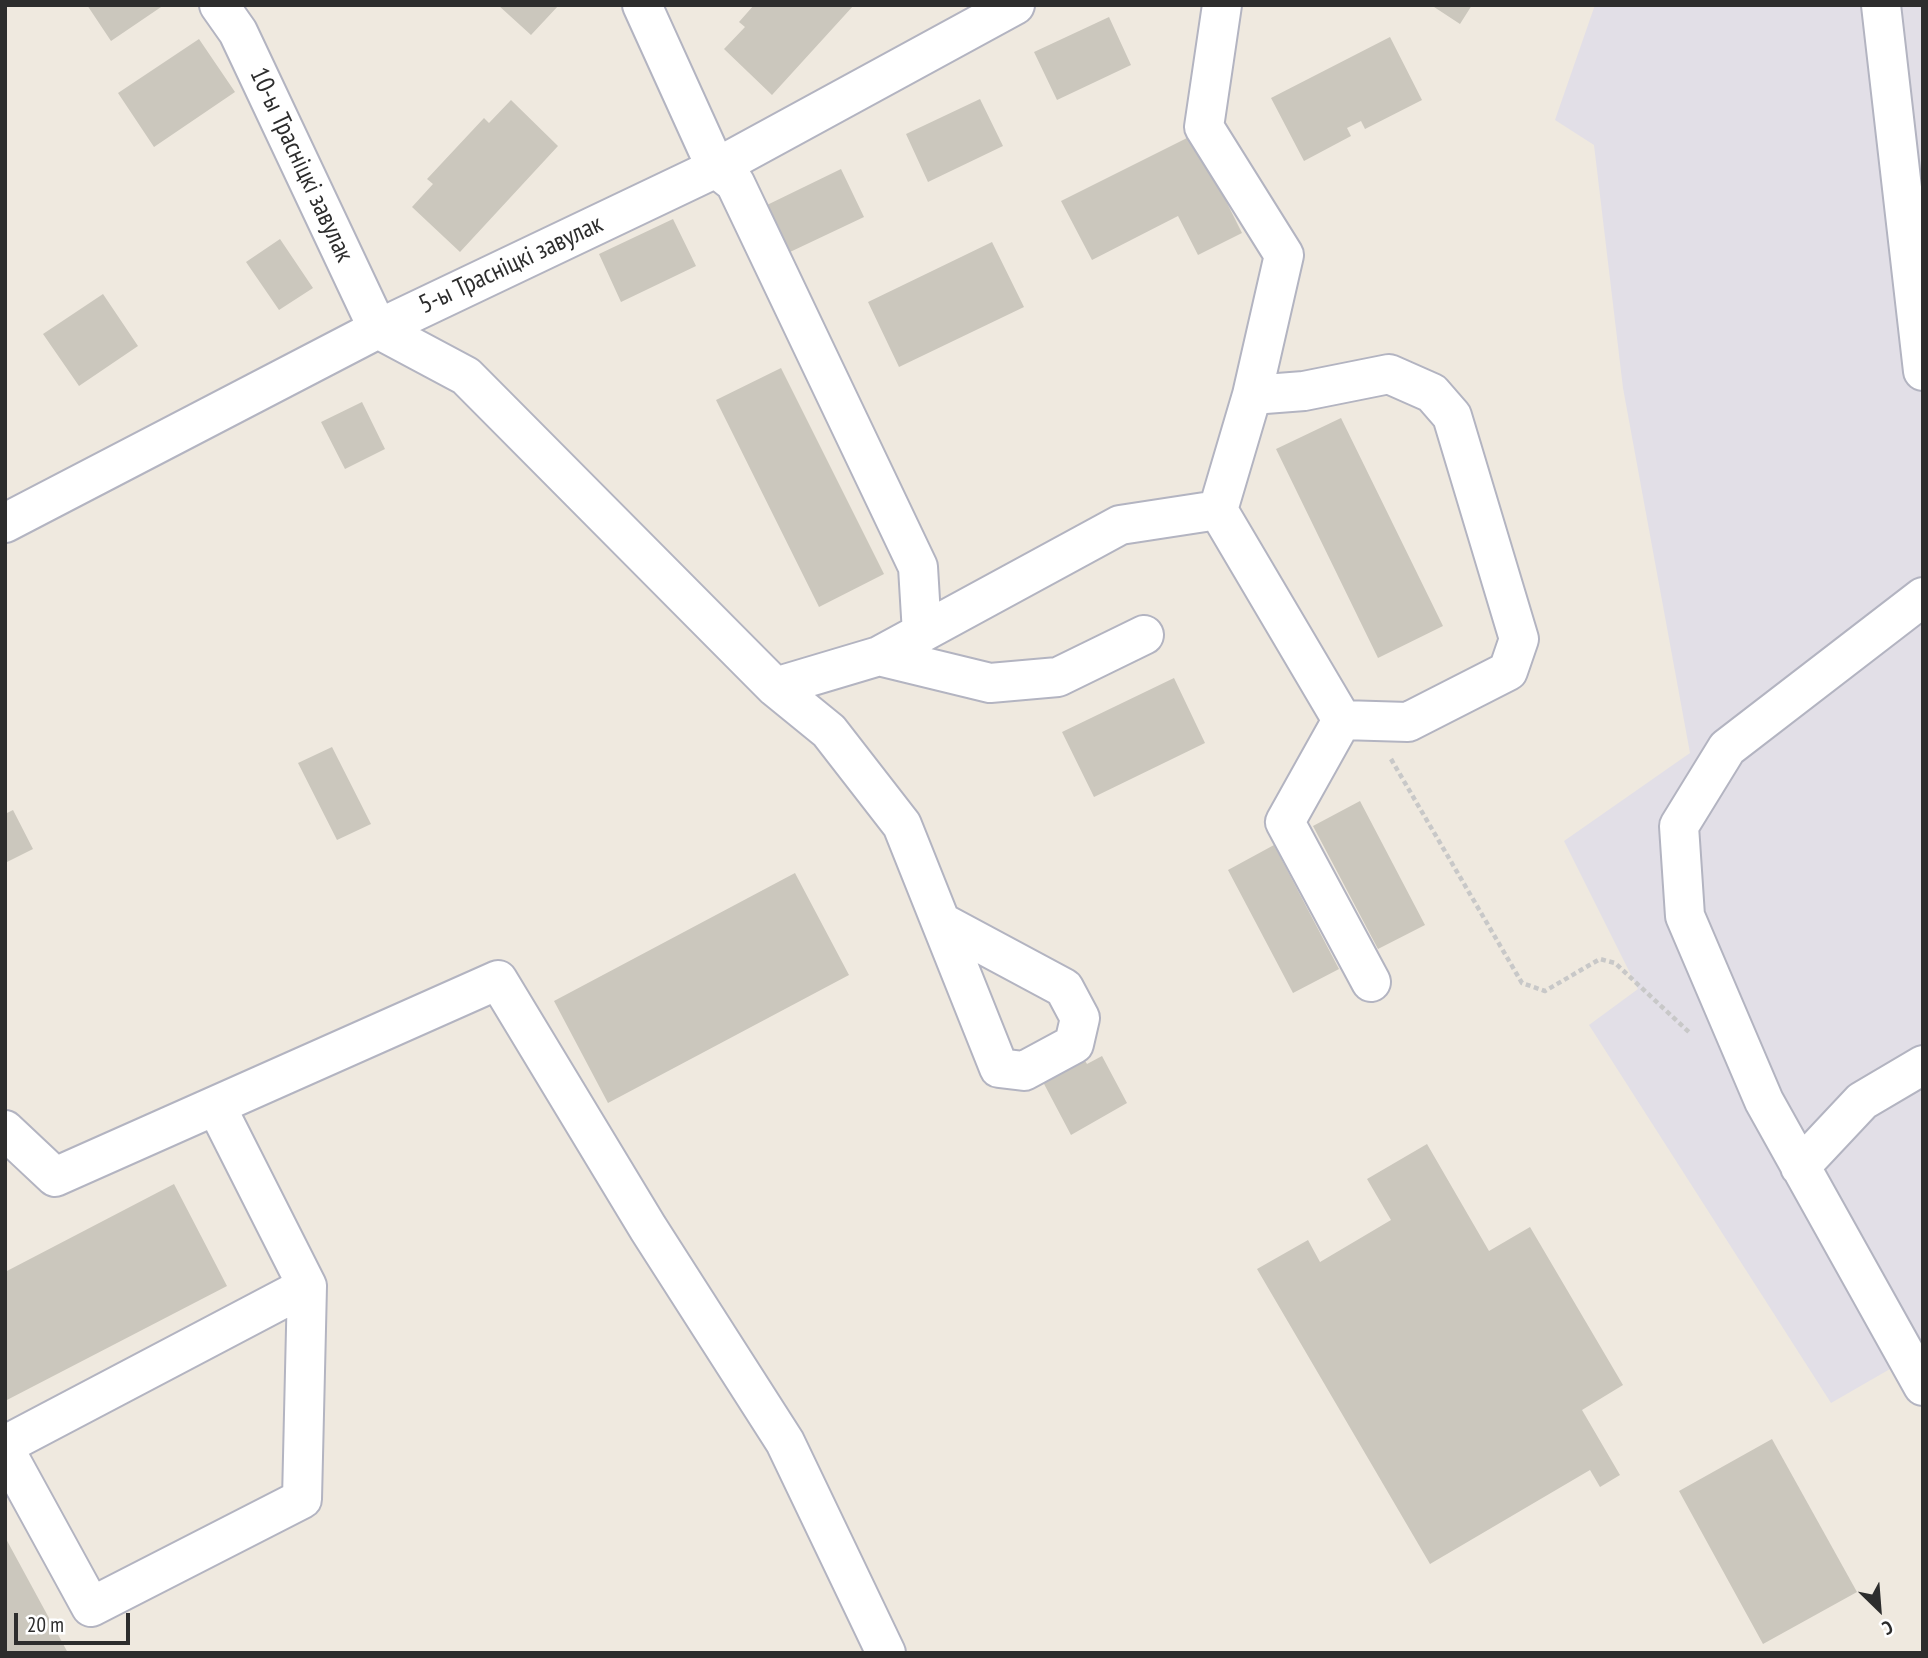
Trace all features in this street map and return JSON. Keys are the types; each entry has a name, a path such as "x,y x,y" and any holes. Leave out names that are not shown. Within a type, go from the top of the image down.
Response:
{"street":[{"name":"10-ы Трасніцкі завулак","path":"219,5 238,32 378,328"},
{"path":"642,5 716,168 735,183 918,567 922,633"},
{"name":"5-ы Трасніцкі завулак","path":"5,523 378,328 716,168 1015,5"},
{"path":"1222,5 1204,127 1284,255 1252,395 1218,510 1355,720"},
{"path":"1881,5 1923,371"},
{"path":"378,328 466,376 775,687 829,731 902,825 941,922"},
{"path":"1252,395 1304,391 1389,374 1433,393 1452,416 1519,639 1508,671 1408,722 1355,720"},
{"path":"775,687 879,656 1120,525 1218,510"},
{"path":"1923,597 1727,748 1679,826 1685,916 1764,1101 1923,1387"},
{"path":"879,656 990,683 1058,677 1144,635"},
{"path":"1355,720 1285,822 1371,982"},
{"path":"5,1130 55,1177 498,980 648,1228 785,1442 886,1653"},
{"path":"1800,1167 1862,1101 1923,1065"},
{"path":"216,1105 307,1286 302,1499 91,1606 5,1448 307,1286"}],"path":[{"path":"1355,720 1522,983 1545,991 1600,958 1615,963 1694,1036"}],"shaded area":[{"path":"1595,5 1923,5 1923,1350 1831,1403 1589,1025 1638,989 1564,841 1690,753 1623,388 1594,145 1555,120"}],"building":[{"path":"87,5 164,5 111,41"},
{"path":"498,5 559,5 531,35"},
{"path":"754,5 854,5 772,95 724,49 745,27 739,22"},
{"path":"1431,5 1472,5 1460,24"},
{"path":"1109,17 1131,65 1057,100 1034,52"},
{"path":"1390,37 1422,100 1365,129 1361,121 1347,128 1351,136 1304,161 1271,98"},
{"path":"199,39 235,92 154,147 118,93"},
{"path":"980,99 1003,146 928,182 906,134"},
{"path":"511,100 558,146 460,252 412,207 433,184 427,179 484,118 489,123"},
{"path":"1193,135 1242,233 1198,255 1178,216 1092,260 1061,201"},
{"path":"841,169 864,217 790,252 767,205"},
{"path":"673,219 696,266 621,302 599,254"},
{"path":"280,239 313,288 279,310 246,262"},
{"path":"992,242 1024,307 899,367 868,302"},
{"path":"103,294 138,346 79,386 43,334"},
{"path":"781,368 884,574 819,607 716,400"},
{"path":"362,402 385,449 345,469 321,422"},
{"path":"1341,418 1443,626 1378,658 1276,449"},
{"path":"1174,678 1205,743 1094,797 1062,732"},
{"path":"332,747 371,824 337,840 298,763"},
{"path":"1360,801 1425,925 1378,949 1313,826"},
{"path":"13,810 33,849 5,863 5,814"},
{"path":"1274,845 1339,969 1293,993 1228,870"},
{"path":"795,873 849,975 608,1103 554,1001"},
{"path":"1102,1056 1127,1103 1071,1135 1043,1082 1084,1059 1087,1064"},
{"path":"1427,1144 1489,1251 1530,1227 1623,1385 1582,1410 1620,1475 1600,1487 1590,1470 1430,1564 1257,1269 1308,1240 1320,1262 1391,1220 1367,1179"},
{"path":"174,1184 227,1286 5,1401 5,1272"},
{"path":"1772,1439 1857,1592 1763,1644 1679,1491"},
{"path":"5,1537 68,1653 5,1653"}]}
